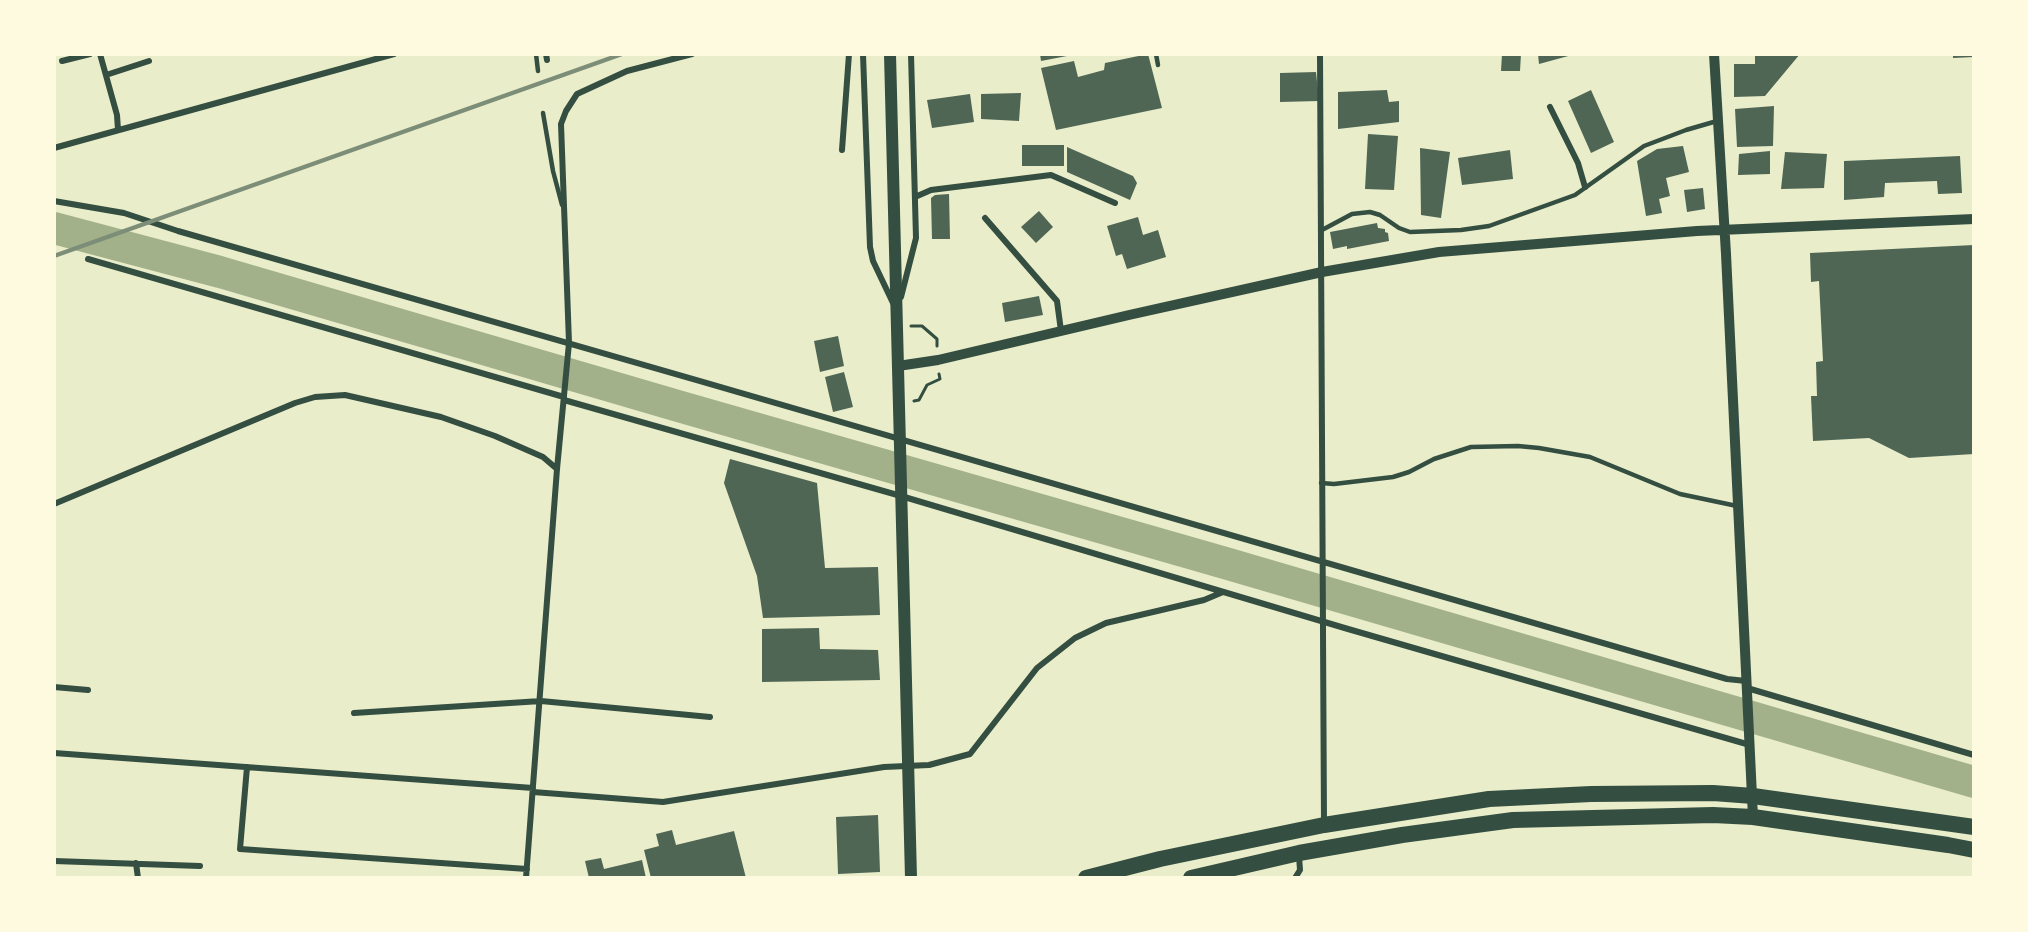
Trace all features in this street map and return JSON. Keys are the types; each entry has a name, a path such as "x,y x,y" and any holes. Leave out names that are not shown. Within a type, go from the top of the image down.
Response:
{"highway":[{"path":"1086,878 1160,859 1324,825 1489,800 1591,794 1713,793 1753,796 1974,827"},
{"path":"1191,878 1299,853 1513,820 1713,815 1753,817 1974,850"}],"main road":[{"path":"890,54 911,878"}],"street":[{"path":"62,61 90,54"},
{"path":"100,54 117,115 118,130"},
{"path":"54,148 394,54"},
{"path":"526,878 568,346 561,124 577,94 627,71 692,54"},
{"path":"842,150 849,54"},
{"path":"863,54 870,247 873,261 897,312"},
{"path":"897,312 916,238 911,54"},
{"path":"1320,54 1324,825"},
{"path":"1714,54 1725,231 1753,817"},
{"path":"106,75 149,61"},
{"path":"1550,107 1578,163 1585,187"},
{"path":"915,196 931,190 1051,175 1115,203"},
{"path":"54,201 124,213 568,346 1322,566 1727,679 1747,687 1974,754"},
{"path":"985,218 1057,301 1061,331"},
{"path":"898,366 938,360 1322,272 1439,252 1697,231 1974,219"},
{"path":"88,259 564,396 1224,592 1322,618 1749,743"},
{"path":"54,504 295,403 330,395 358,397 441,417 495,436 543,457 557,469"},
{"path":"54,753 663,802 884,767 929,765 970,754 1037,668 1068,643 1106,623 1204,600 1224,592"},
{"path":"54,687 88,690"},
{"path":"354,713 541,701 710,717"},
{"path":"247,767 240,849 527,868"},
{"path":"1295,878 1300,870 1299,853"},
{"path":"54,861 200,866"},
{"path":"136,863 138,878"}],"lane":[{"path":"536,54 538,71"},
{"path":"1156,54 1158,65"},
{"path":"543,113 553,171 563,210"},
{"path":"1322,230 1352,214 1370,212 1410,232 1461,230 1489,226 1575,195 1644,147 1686,130 1717,121"},
{"path":"1321,483 1344,483 1393,477 1409,472 1434,459 1471,447 1518,446 1590,457 1680,494 1737,506"}],"building":[{"path":"1040,54 1071,54 1072,55 1041,61"},
{"path":"1148,54 1162,108 1056,130 1041,68 1074,61 1078,77 1104,70 1105,63"},
{"path":"1502,54 1521,54 1520,71 1501,71"},
{"path":"1538,54 1572,54 1572,55 1539,64"},
{"path":"1755,54 1800,54 1765,96 1734,97 1734,64 1755,64"},
{"path":"1953,54 1974,54 1974,57 1953,58"},
{"path":"1316,72 1319,101 1280,102 1280,73"},
{"path":"1387,90 1389,102 1399,101 1399,122 1338,129 1338,92"},
{"path":"1591,90 1614,142 1591,153 1568,101"},
{"path":"1021,93 1019,121 981,119 981,94"},
{"path":"970,94 974,122 932,128 927,100"},
{"path":"1774,106 1773,146 1737,147 1735,109"},
{"path":"1368,134 1398,136 1394,190 1365,189"},
{"path":"1022,145 1064,145 1064,166 1022,166"},
{"path":"1683,146 1689,172 1666,178 1670,196 1659,199 1662,213 1646,216 1637,161 1657,149"},
{"path":"1067,147 1133,176 1137,183 1130,200 1067,172"},
{"path":"1420,148 1450,152 1441,218 1421,215"},
{"path":"1510,150 1513,179 1462,185 1458,158"},
{"path":"1770,151 1770,174 1738,175 1739,154"},
{"path":"1785,152 1827,154 1824,188 1781,189"},
{"path":"1960,156 1962,193 1938,194 1937,181 1885,183 1884,197 1844,200 1844,161"},
{"path":"1703,188 1705,209 1687,212 1684,190"},
{"path":"949,194 950,239 932,239 931,198 935,195"},
{"path":"1039,211 1053,227 1036,243 1021,227"},
{"path":"1138,217 1143,235 1158,230 1166,257 1127,269 1122,254 1116,256 1107,226"},
{"path":"1377,223 1378,228 1385,229 1388,233 1389,241 1347,249 1347,246 1333,249 1330,232"},
{"path":"1974,245 1974,454 1909,458 1869,438 1813,441 1811,396 1817,396 1816,362 1823,361 1819,281 1811,282 1810,253"},
{"path":"1039,296 1043,315 1005,322 1002,303"},
{"path":"838,336 844,366 820,372 814,341"},
{"path":"844,372 853,407 833,412 825,377"},
{"path":"730,459 817,483 825,568 878,567 880,615 763,618 757,576 724,483"},
{"path":"819,628 820,649 878,650 880,680 762,682 762,629"},
{"path":"878,815 880,872 838,874 836,817"},
{"path":"672,830 676,845 734,831 746,878 651,878 644,850 659,846 656,834"},
{"path":"601,858 604,869 642,860 646,878 589,878 585,861"}],"waterway":[{"path":"54,228 220,272 1974,782"}],"railway":[{"path":"54,256 622,54"}]}
